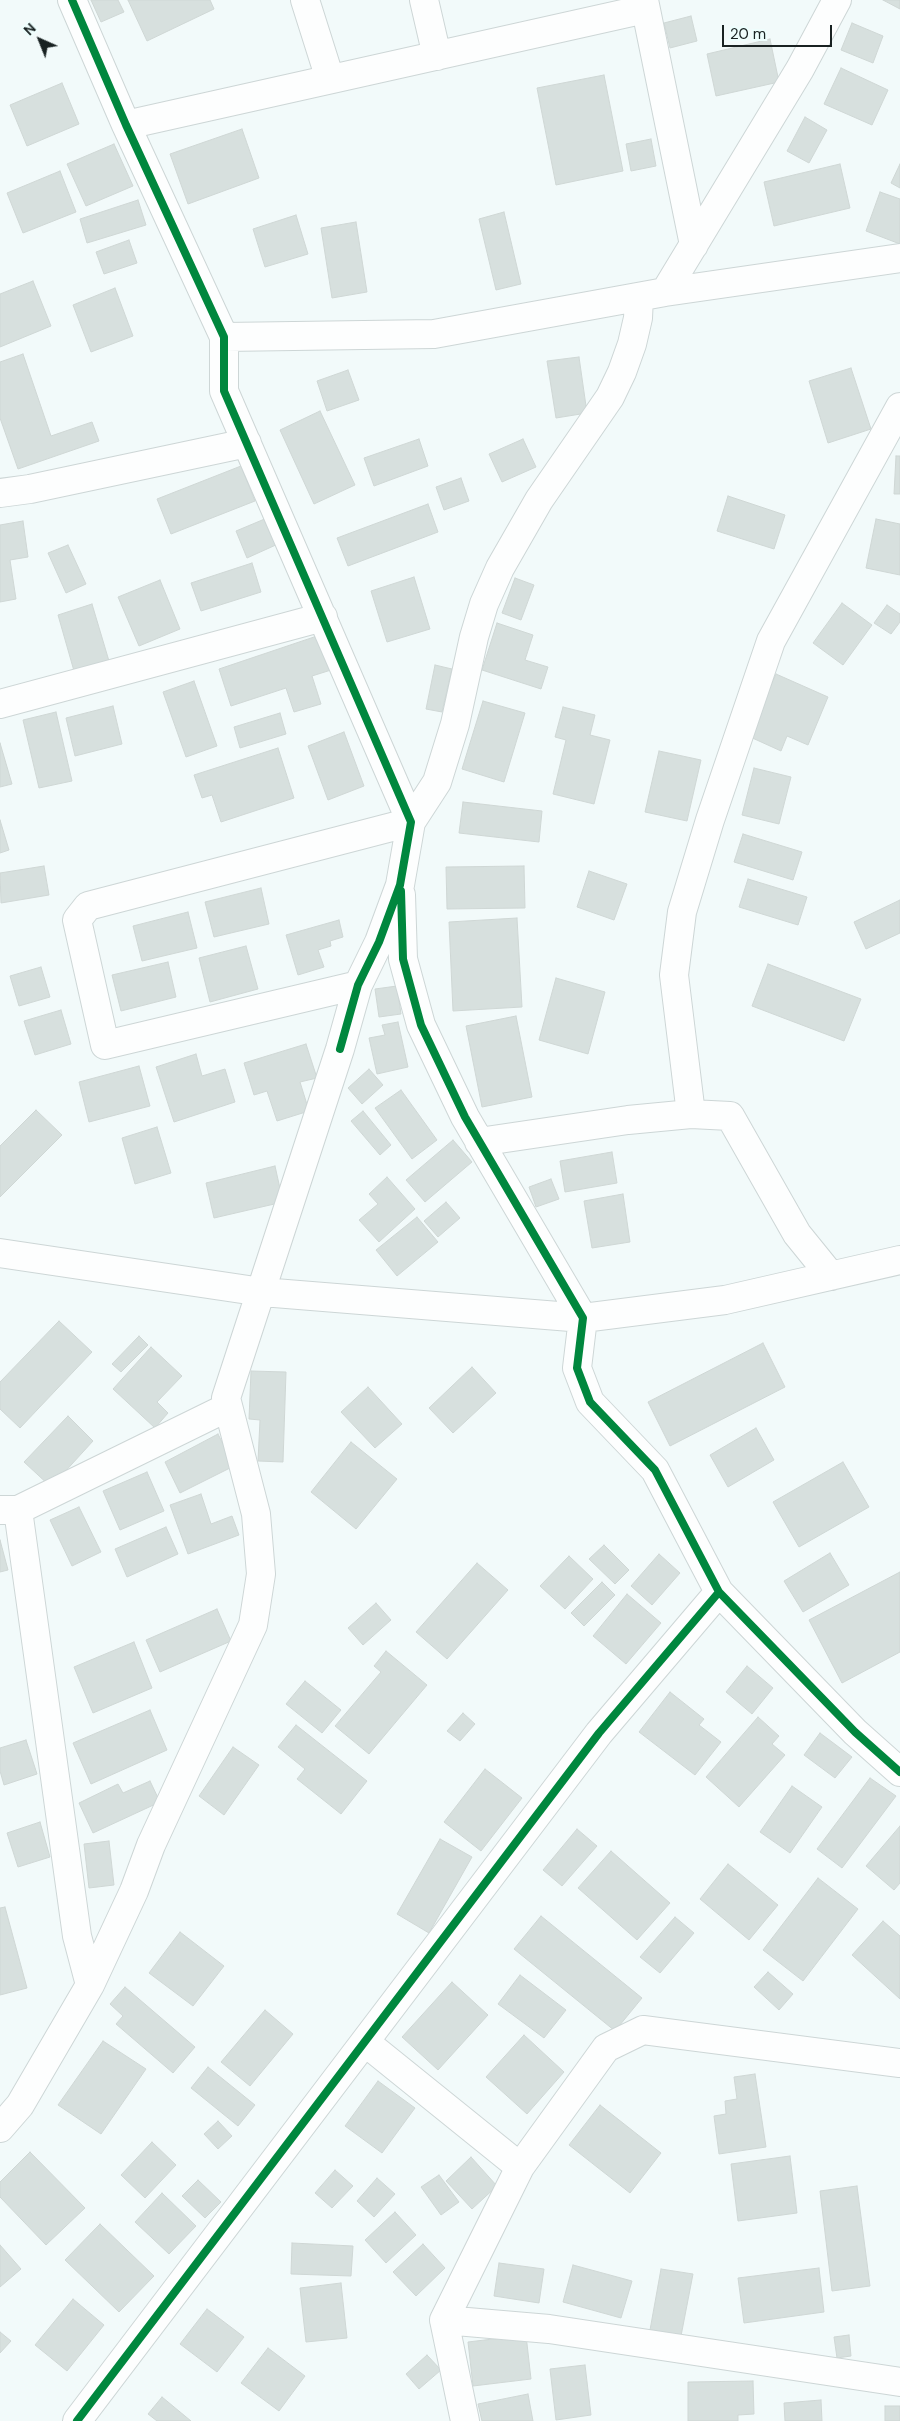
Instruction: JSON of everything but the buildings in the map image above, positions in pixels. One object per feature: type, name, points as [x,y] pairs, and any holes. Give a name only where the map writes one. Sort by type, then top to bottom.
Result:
[{"type":"street","points":[[72,0],[126,125],[224,337],[224,391],[412,822]]},
{"type":"street","points":[[305,0],[330,80]]},
{"type":"street","points":[[424,0],[436,56]]},
{"type":"street","points":[[0,2128],[20,2105],[90,1986],[134,1891],[151,1845],[254,1625],[260,1574],[256,1514],[226,1398],[340,1049],[358,985],[379,942],[400,885],[412,822],[437,782],[455,724],[474,637],[492,586],[539,500],[610,398],[632,344],[638,318],[652,295],[694,245],[800,69],[837,0]]},
{"type":"street","points":[[126,125],[436,56],[645,4],[694,245]]},
{"type":"street","points":[[224,337],[434,334],[652,295],[900,258]]},
{"type":"street","points":[[691,1114],[674,975],[682,912],[710,820],[771,641],[900,407]]},
{"type":"street","points":[[0,493],[30,489],[247,443]]},
{"type":"street","points":[[0,704],[323,617]]},
{"type":"street","points":[[358,985],[105,1045],[77,920],[88,906],[412,822]]},
{"type":"street","points":[[400,885],[403,959],[422,1025],[465,1117],[582,1318],[577,1368],[590,1402],[655,1470],[719,1592],[855,1732],[900,1772]]},
{"type":"street","points":[[480,1142],[628,1120],[691,1114],[730,1116],[797,1234],[831,1276]]},
{"type":"street","points":[[0,1253],[262,1292],[582,1318],[725,1300],[900,1260]]},
{"type":"street","points":[[90,1986],[77,1936],[9,1510],[228,1407]]},
{"type":"street","points":[[77,2421],[599,1733],[719,1592]]},
{"type":"street","points":[[465,2421],[444,2320],[520,2167],[606,2048],[642,2030],[900,2063]]},
{"type":"street","points":[[365,2042],[520,2167]]},
{"type":"street","points":[[444,2320],[549,2329],[900,2382]]},
{"type":"cycle path","points":[[72,0],[126,125],[224,337],[224,391],[411,822],[400,885],[379,942],[358,985],[340,1049]]},
{"type":"cycle path","points":[[401,891],[403,959],[421,1025],[465,1117],[583,1318],[577,1368],[590,1402],[655,1470],[719,1592],[855,1732],[900,1772]]},
{"type":"cycle path","points":[[77,2421],[599,1733],[719,1592]]}]
